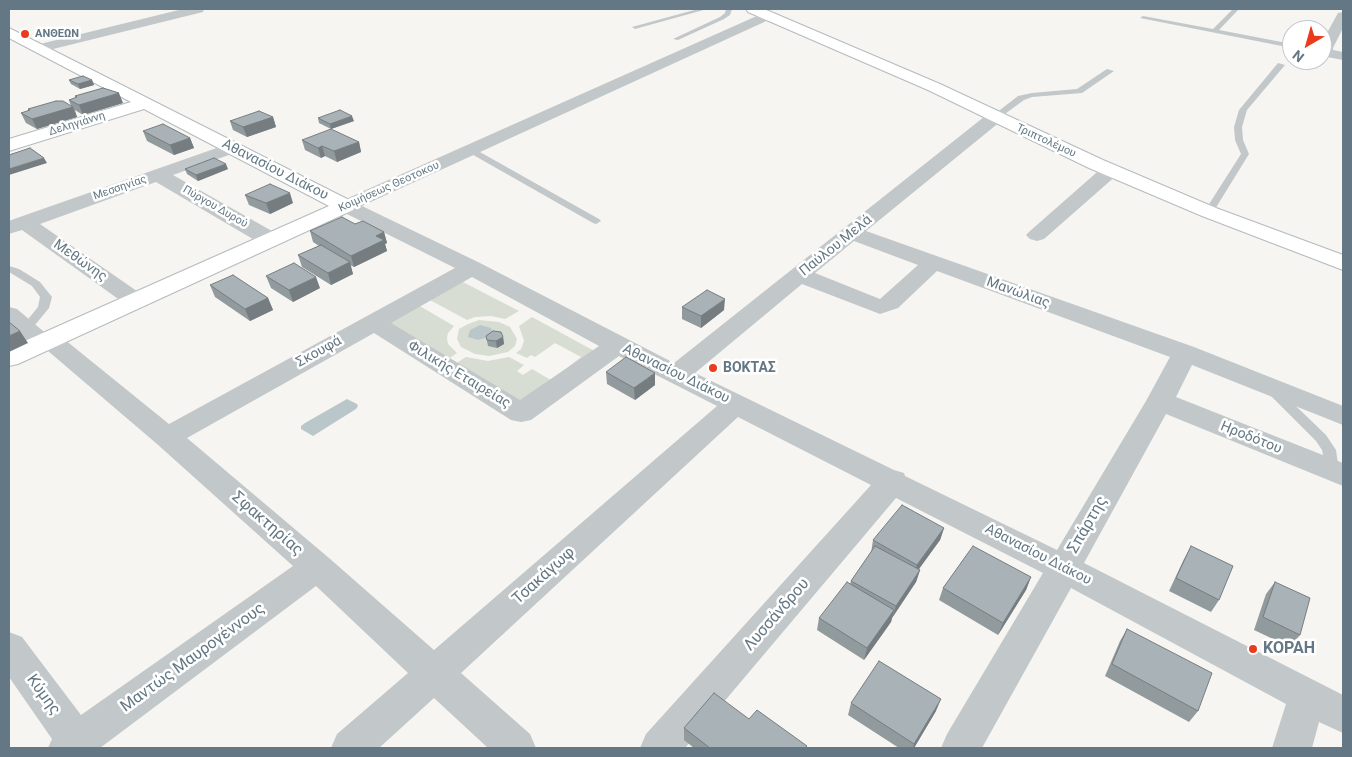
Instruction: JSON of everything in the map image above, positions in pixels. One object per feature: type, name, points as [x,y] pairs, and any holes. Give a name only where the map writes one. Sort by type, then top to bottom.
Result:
[{"type":"street","points":[[41,48],[198,9]]},
{"type":"street","name":"Τριπτολέμου","points":[[761,12],[934,87],[1111,170],[1209,212],[1343,263]]},
{"type":"street","name":"Κοιμήσεως Θεοτοκου","points":[[9,358],[28,327],[136,301],[471,150],[761,12]]},
{"type":"street","points":[[1332,37],[1343,16]]},
{"type":"street","name":"Αθανασίου Διάκου","points":[[12,36],[41,48],[231,148],[472,268],[617,345],[894,481],[1343,715]]},
{"type":"street","name":"Δεληγιάννη","points":[[9,145],[146,102]]},
{"type":"street","name":"Παύλου Μελά","points":[[676,374],[995,117]]},
{"type":"street","name":"Μεσσηνίας","points":[[16,225],[231,148]]},
{"type":"street","points":[[1037,235],[1111,170]]},
{"type":"street","name":"Πύργου Δυρού","points":[[158,175],[271,240]]},
{"type":"street","name":"Μεθώνης","points":[[16,225],[136,301]]},
{"type":"street","name":"Μανώλιας","points":[[851,233],[1185,352]]},
{"type":"street","points":[[799,275],[880,306],[890,303],[933,263]]},
{"type":"street","name":"Σκουφά","points":[[167,437],[472,268]]},
{"type":"street","name":"Φιλικής Εταιρείας","points":[[373,322],[521,413],[617,345]]},
{"type":"street","name":"Σφακτηρίας","points":[[28,327],[167,437],[317,567],[516,748]]},
{"type":"street","points":[[1185,352],[1343,416]]},
{"type":"street","name":"Σπάρτης","points":[[961,748],[1160,401],[1185,352]]},
{"type":"street","name":"Ηροδότου","points":[[1160,401],[1338,473]]},
{"type":"street","name":"Τσακάγωφ","points":[[351,748],[736,404]]},
{"type":"street","name":"Λυσσάνδρου","points":[[660,748],[894,481]]},
{"type":"street","name":"Μαντώς Μαυρογέννους","points":[[72,745],[317,567]]},
{"type":"street","name":"Κύμης","points":[[9,648],[72,745]]},
{"type":"street","points":[[1292,748],[1307,697]]},
{"type":"lane","points":[[635,27],[704,9]]},
{"type":"lane","points":[[676,39],[722,18],[728,14],[729,9]]},
{"type":"lane","points":[[1215,32],[1217,27],[1236,9]]},
{"type":"lane","points":[[1143,18],[1282,44]]},
{"type":"lane","points":[[1209,212],[1245,154],[1239,140],[1238,127],[1243,110],[1281,65]]},
{"type":"lane","points":[[995,117],[1021,98],[1032,94],[1079,91],[1110,71]]},
{"type":"lane","points":[[471,150],[596,221]]},
{"type":"lane","points":[[9,269],[36,284],[46,297],[43,308],[28,327]]},
{"type":"lane","points":[[1268,386],[1281,401],[1321,438],[1329,450],[1338,473]]},
{"type":"shaded area","points":[[461,281],[519,311],[505,319],[491,316],[475,317],[467,320],[428,299]]},
{"type":"shaded area","points":[[418,305],[454,326],[448,333],[447,338],[448,344],[457,353],[444,362],[383,325]]},
{"type":"shaded area","points":[[532,317],[598,353],[562,372],[581,357],[555,343],[535,357],[531,355],[527,358],[516,353],[521,349],[524,341],[519,326]]},
{"type":"shaded area","points":[[479,320],[499,322],[510,327],[517,339],[515,346],[508,352],[489,356],[475,354],[461,347],[457,339],[459,329]]},
{"type":"shaded area","points":[[480,325],[491,328],[492,332],[489,337],[478,340],[468,337],[470,330]]},
{"type":"shaded area","points":[[466,357],[488,361],[509,357],[524,365],[517,371],[523,375],[532,369],[556,383],[522,408],[452,366]]},
{"type":"shaded area","points":[[347,399],[357,404],[356,409],[313,436],[301,429],[301,426],[305,423]]},
{"type":"building","points":[[83,76],[92,80],[78,84],[69,80]]},
{"type":"building","points":[[103,88],[119,93],[79,105],[69,100],[77,97],[75,96]]},
{"type":"building","points":[[56,101],[63,101],[73,107],[32,119],[21,113],[30,110],[28,109]]},
{"type":"building","points":[[340,110],[352,116],[330,124],[318,118]]},
{"type":"building","points":[[259,111],[273,117],[243,127],[230,121]]},
{"type":"building","points":[[163,124],[190,138],[170,145],[143,131]]},
{"type":"building","points":[[331,129],[359,142],[334,151],[322,146],[318,148],[302,140]]},
{"type":"building","points":[[30,148],[44,158],[9,169],[9,155]]},
{"type":"building","points":[[214,158],[226,164],[196,175],[185,169]]},
{"type":"building","points":[[270,184],[290,193],[266,203],[245,195]]},
{"type":"building","points":[[342,217],[355,224],[363,221],[384,232],[376,236],[384,240],[351,256],[310,231]]},
{"type":"building","points":[[321,245],[350,262],[328,273],[298,255]]},
{"type":"building","points":[[294,263],[316,277],[289,290],[266,276]]},
{"type":"building","points":[[233,275],[268,298],[245,309],[210,285]]},
{"type":"building","points":[[707,290],[725,299],[701,316],[682,307]]},
{"type":"building","points":[[9,322],[20,331],[9,336]]},
{"type":"building","points":[[493,331],[501,332],[503,337],[496,341],[487,340],[486,336]]},
{"type":"building","points":[[626,357],[655,373],[634,388],[606,372]]},
{"type":"building","points":[[902,505],[944,528],[917,565],[873,540]]},
{"type":"building","points":[[875,546],[920,570],[896,606],[851,581]]},
{"type":"building","points":[[973,546],[1031,577],[1003,623],[943,588]]},
{"type":"building","points":[[1191,546],[1233,566],[1219,600],[1176,578]]},
{"type":"building","points":[[847,582],[894,610],[867,648],[819,618]]},
{"type":"building","points":[[1275,582],[1310,598],[1300,635],[1263,617]]},
{"type":"building","points":[[1127,629],[1212,673],[1198,711],[1112,664]]},
{"type":"building","points":[[879,661],[941,699],[914,744],[851,703]]},
{"type":"building","points":[[714,693],[749,719],[757,710],[807,746],[805,748],[710,748],[684,728]]},
{"type":"place","name":"ΑΝΘΕΩΝ","points":[[25,34]]},
{"type":"place","name":"ΒΟΚΤΑΣ","points":[[713,368]]},
{"type":"place","name":"ΚΟΡΑΗ","points":[[1253,649]]}]
